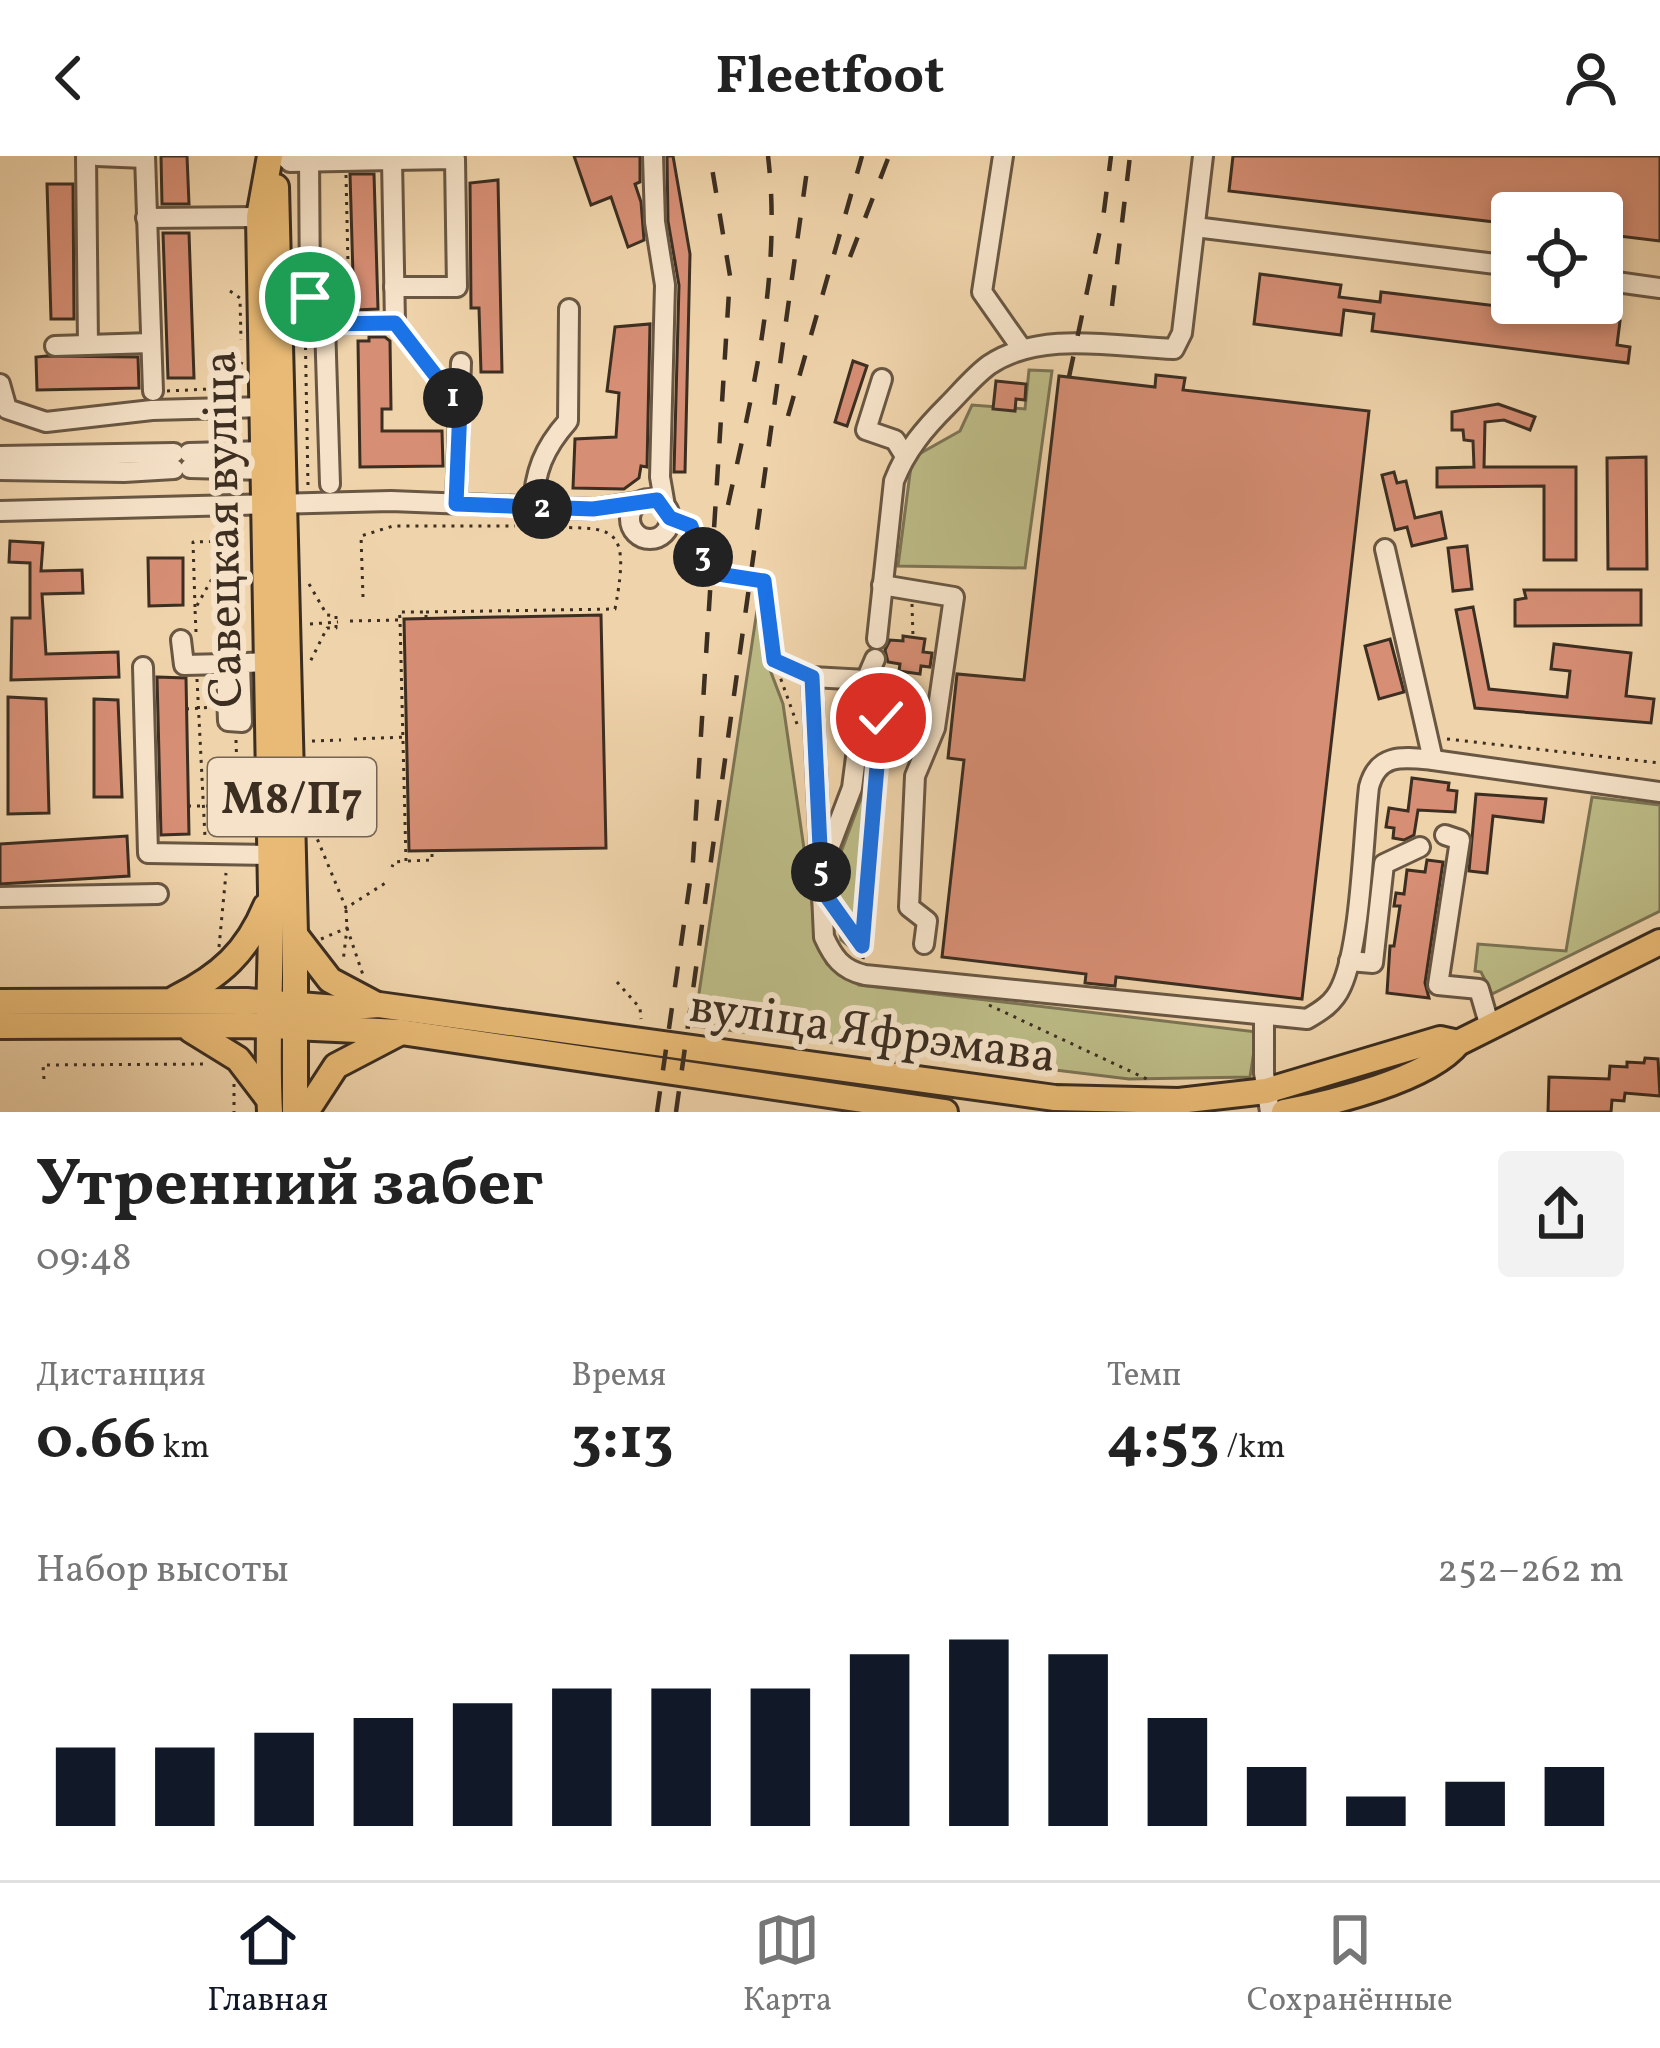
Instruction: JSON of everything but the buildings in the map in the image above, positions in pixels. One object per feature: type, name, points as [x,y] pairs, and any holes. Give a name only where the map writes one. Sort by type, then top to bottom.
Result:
[{"type":"main road","name":"Савецкая вуліца","points":[[287,162],[259,217],[262,460],[274,503],[241,663],[270,854],[295,1112]]},
{"type":"main road","name":"Савецкая вуліца","points":[[269,1107],[283,1016],[306,938],[274,503],[287,162]]},
{"type":"main road","points":[[169,1001],[207,982],[241,952],[271,892]]},
{"type":"main road","points":[[306,938],[330,980],[374,997]]},
{"type":"main road","name":"вуліца Яфрэмава","points":[[1284,1112],[1391,1081],[1445,1059],[1458,1043],[1660,942]]},
{"type":"main road","name":"вуліца Яфрэмава","points":[[283,1016],[374,997],[583,1044],[945,1112]]},
{"type":"main road","points":[[0,1002],[169,1001],[283,1016]]},
{"type":"main road","points":[[0,1026],[184,1027],[283,1016]]},
{"type":"main road","name":"вуліца Яфрэмава","points":[[283,1016],[401,1032],[583,1044],[1054,1098],[1179,1101],[1268,1102],[1440,1039],[1458,1043]]},
{"type":"main road","points":[[184,1027],[213,1040],[238,1059],[269,1107]]},
{"type":"main road","points":[[306,1112],[336,1066],[401,1032]]},
{"type":"street","points":[[86,156],[88,345]]},
{"type":"street","points":[[97,156],[145,157],[153,391]]},
{"type":"street","points":[[593,509],[646,539],[664,533],[655,506],[660,477],[665,285],[655,222],[652,156]]},
{"type":"street","points":[[1003,156],[982,292],[1022,349]]},
{"type":"street","points":[[822,880],[852,788],[866,680],[876,649],[889,503],[905,456],[924,429],[988,366],[1022,349],[1045,344],[1174,349],[1182,333],[1203,156]]},
{"type":"street","points":[[325,324],[395,323],[392,158]]},
{"type":"street","points":[[331,484],[325,324],[310,297],[287,162],[455,159],[457,287],[394,287]]},
{"type":"street","points":[[146,218],[259,217]]},
{"type":"street","points":[[1195,227],[1491,263]]},
{"type":"street","points":[[1623,283],[1660,288]]},
{"type":"street","points":[[532,518],[533,488],[544,448],[568,422],[569,309]]},
{"type":"street","points":[[55,346],[151,343]]},
{"type":"street","points":[[456,504],[461,363]]},
{"type":"street","points":[[882,379],[866,430],[895,440],[905,456]]},
{"type":"street","points":[[0,384],[8,409],[46,422],[231,397],[261,406]]},
{"type":"street","points":[[0,455],[262,460]]},
{"type":"street","points":[[0,470],[124,472],[182,461]]},
{"type":"street","points":[[0,511],[232,508],[274,503],[456,504],[532,518],[655,506]]},
{"type":"street","points":[[631,529],[631,509],[655,506]]},
{"type":"street","points":[[1385,549],[1433,760]]},
{"type":"street","points":[[882,585],[954,597],[935,728],[915,776],[909,907],[927,922],[924,944]]},
{"type":"street","points":[[181,640],[182,663],[241,663],[242,722],[231,714]]},
{"type":"street","points":[[143,667],[148,853],[270,854]]},
{"type":"street","points":[[866,680],[812,677],[824,937],[849,972],[1307,1019],[1340,990],[1349,961],[1372,775],[1384,761],[1399,757],[1433,760],[1660,792]]},
{"type":"street","points":[[1445,835],[1460,840],[1438,985],[1479,988],[1490,1027]]},
{"type":"street","points":[[1349,961],[1373,963],[1384,864],[1420,847]]},
{"type":"street","points":[[0,897],[158,894]]},
{"type":"street","points":[[1264,1017],[1268,1102]]},
{"type":"path","points":[[345,163],[349,323]]},
{"type":"path","points":[[230,291],[240,298],[242,364],[231,397]]},
{"type":"path","points":[[305,304],[308,486]]},
{"type":"path","points":[[395,323],[460,407]]},
{"type":"path","points":[[231,366],[231,397]]},
{"type":"path","points":[[153,391],[231,397]]},
{"type":"path","points":[[655,506],[691,526],[705,572],[764,581],[774,660],[812,677]]},
{"type":"path","points":[[232,508],[241,663]]},
{"type":"path","points":[[406,861],[400,612],[615,609],[620,582],[615,535],[532,518]]},
{"type":"path","points":[[363,597],[361,536],[393,526],[515,526]]},
{"type":"path","points":[[206,856],[193,542],[233,542]]},
{"type":"path","points":[[195,609],[233,542]]},
{"type":"path","points":[[309,584],[327,615],[335,616],[337,622],[336,628],[327,628],[310,662]]},
{"type":"path","points":[[910,590],[913,638]]},
{"type":"path","points":[[363,609],[363,621]]},
{"type":"path","points":[[426,612],[426,619]]},
{"type":"path","points":[[350,622],[400,620]]},
{"type":"path","points":[[310,624],[337,622]]},
{"type":"path","points":[[863,967],[881,718],[910,672]]},
{"type":"path","points":[[187,709],[231,714],[239,855],[226,870],[218,958]]},
{"type":"path","points":[[354,739],[405,736]]},
{"type":"path","points":[[1429,737],[1660,763]]},
{"type":"path","points":[[312,741],[341,740]]},
{"type":"path","points":[[188,806],[237,806]]},
{"type":"path","points":[[314,831],[346,908],[342,970]]},
{"type":"path","points":[[392,867],[394,862],[432,860],[432,851]]},
{"type":"path","points":[[822,880],[862,946]]},
{"type":"path","points":[[346,908],[387,882]]},
{"type":"path","points":[[306,938],[347,928]]},
{"type":"path","points":[[347,928],[374,997]]},
{"type":"path","points":[[617,982],[640,1008],[641,1024]]},
{"type":"path","points":[[980,1000],[1161,1086]]},
{"type":"path","points":[[44,1079],[43,1065],[206,1064]]},
{"type":"path","points":[[147,1065],[147,1073]]},
{"type":"path","points":[[233,1077],[234,1112]]},
{"type":"shaded area","points":[[1029,370],[1052,371],[1025,568],[898,566],[912,458],[960,431],[972,405],[1025,409]]},
{"type":"shaded area","points":[[758,604],[769,667],[783,704],[818,945],[827,964],[859,985],[1257,1032],[1250,1077],[1129,1079],[694,1026]]},
{"type":"shaded area","points":[[870,722],[880,725],[863,957],[841,940],[835,901],[837,863],[862,796]]},
{"type":"shaded area","points":[[1592,797],[1660,805],[1660,911],[1492,994],[1481,972],[1475,971],[1478,944],[1566,951]]},
{"type":"railway","points":[[657,1112],[693,861],[730,276],[710,156]]},
{"type":"railway","points":[[728,505],[763,332],[771,244],[768,156]]},
{"type":"railway","points":[[676,1112],[809,156]]},
{"type":"railway","points":[[788,416],[862,156]]},
{"type":"railway","points":[[850,257],[889,156]]},
{"type":"railway","points":[[1069,377],[1111,156]]},
{"type":"railway","points":[[1112,306],[1130,156]]},
{"type":"route","points":[[310,297],[325,324],[395,323],[460,407],[456,504],[593,509],[657,500],[670,518],[691,526],[705,572],[764,581],[774,660],[812,677],[822,890],[862,946],[881,718]]}]
